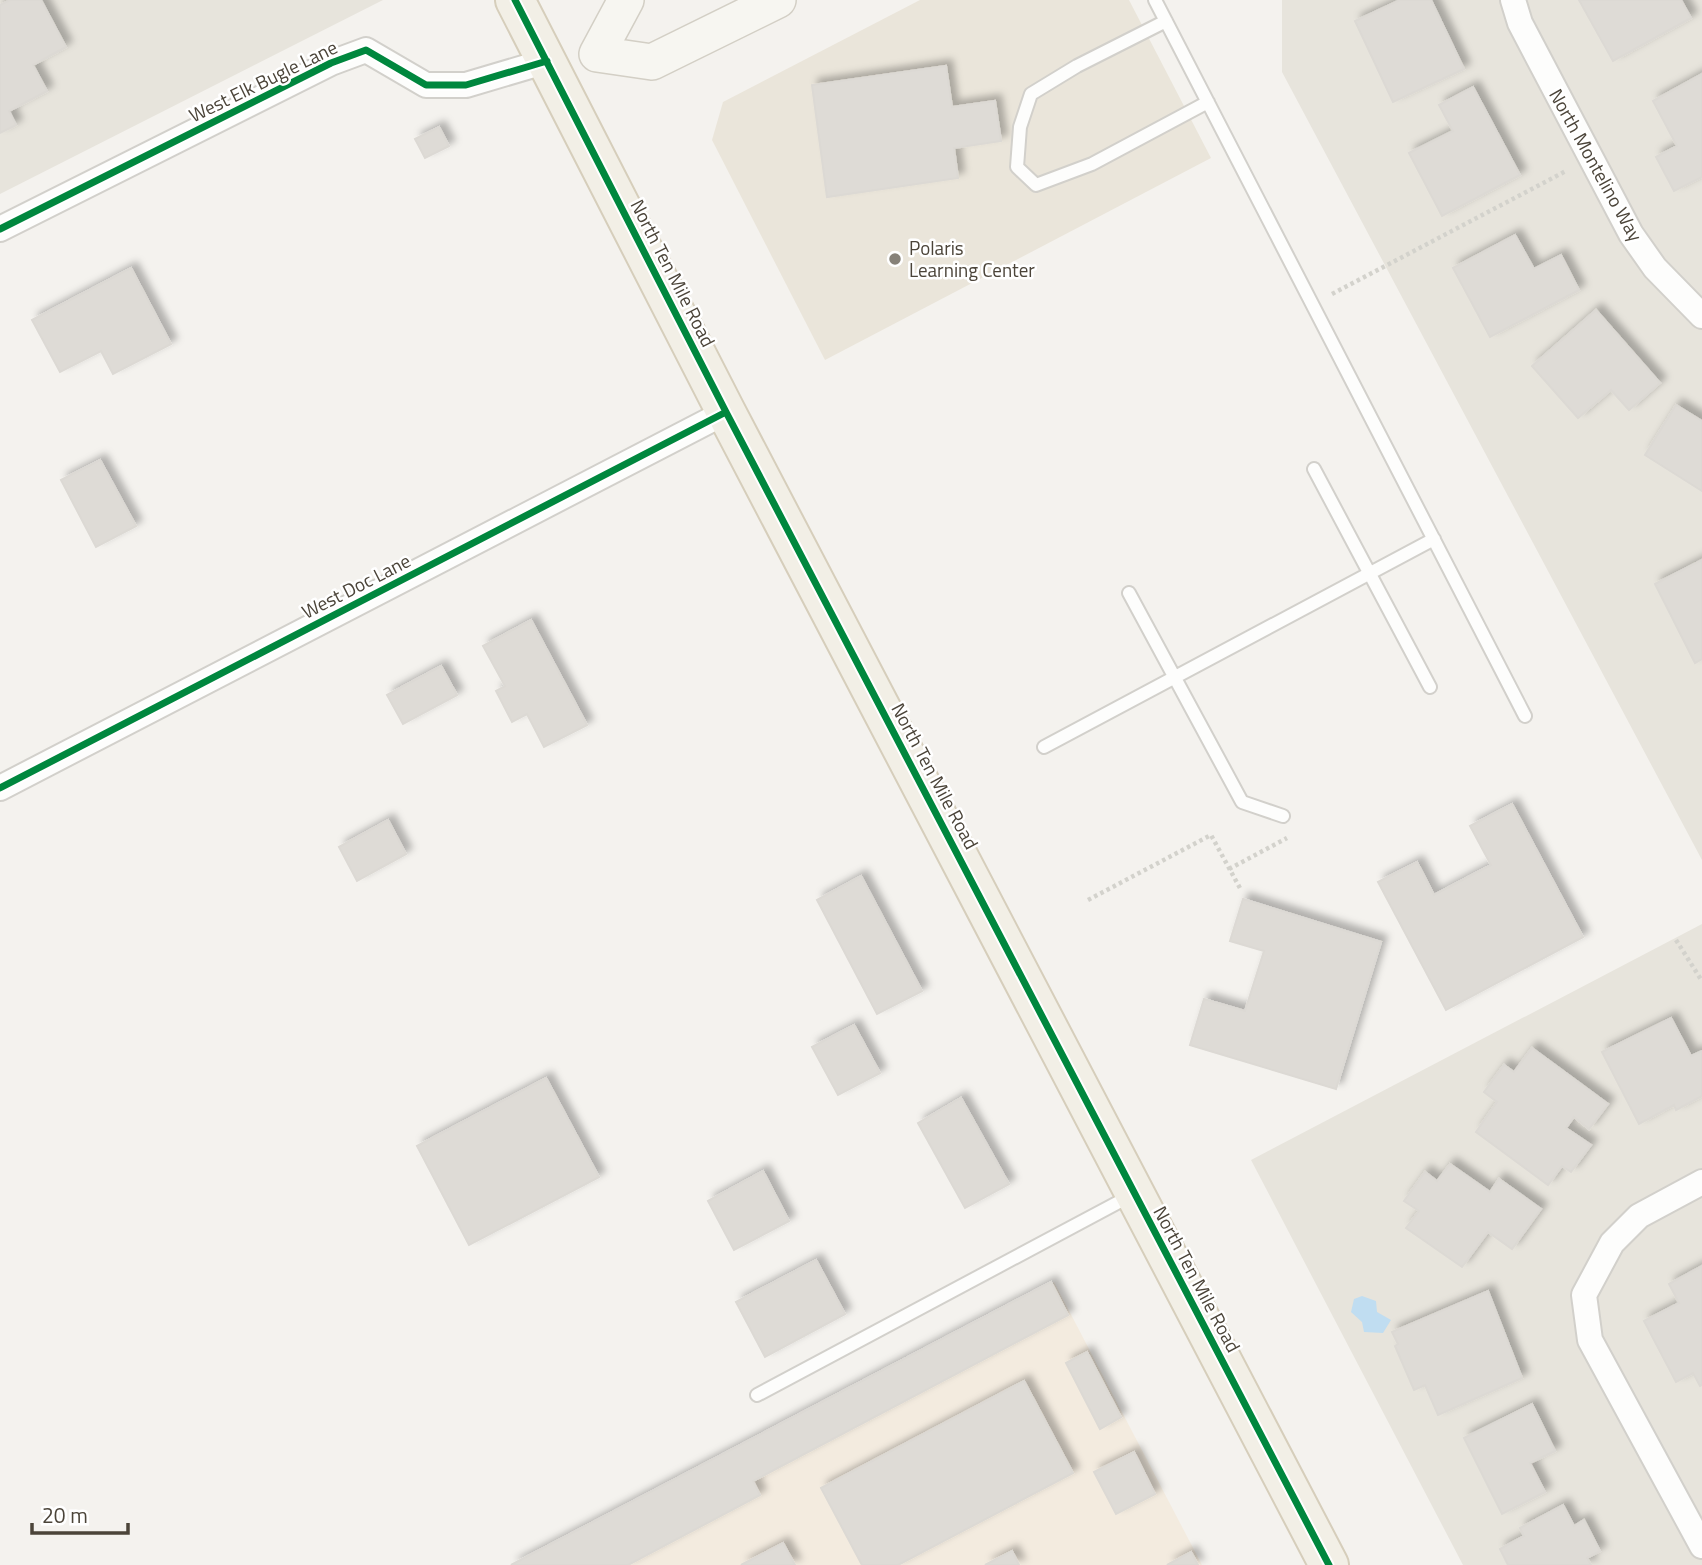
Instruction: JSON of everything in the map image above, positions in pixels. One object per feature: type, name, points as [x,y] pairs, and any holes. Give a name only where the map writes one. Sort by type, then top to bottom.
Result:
[{"type":"main road","name":"North Ten Mile Road","points":[[515,0],[726,412],[1329,1565]]},
{"type":"street","points":[[597,54],[626,0]]},
{"type":"street","points":[[551,69],[597,54],[652,62],[778,0]]},
{"type":"street","name":"North Montelino Way","points":[[1513,0],[1520,23],[1631,234],[1655,268],[1702,316]]},
{"type":"street","name":"West Elk Bugle Lane","points":[[0,229],[331,63],[366,50],[426,85],[466,85],[551,69]]},
{"type":"street","name":"West Doc Lane","points":[[0,789],[726,412]]},
{"type":"street","points":[[1702,1182],[1639,1216],[1612,1243],[1584,1295],[1590,1340],[1702,1546]]},
{"type":"lane","points":[[1155,0],[1525,716]]},
{"type":"lane","points":[[1166,21],[1077,66],[1031,94],[1020,127],[1017,167],[1035,185],[1092,164],[1208,102]]},
{"type":"lane","points":[[1314,469],[1430,687]]},
{"type":"lane","points":[[1044,747],[1434,539]]},
{"type":"lane","points":[[1129,593],[1242,802],[1283,816]]},
{"type":"lane","points":[[757,1395],[1135,1194]]},
{"type":"path","points":[[1313,304],[1591,158]]},
{"type":"path","points":[[1088,900],[1211,835],[1241,890]]},
{"type":"path","points":[[1229,869],[1293,835]]},
{"type":"path","points":[[1676,940],[1702,981]]},
{"type":"shaded area","points":[[0,0],[383,0],[0,194]]},
{"type":"shaded area","name":"Polaris Learning Center","points":[[920,0],[1129,0],[1211,158],[825,360],[712,140],[723,102]]},
{"type":"shaded area","points":[[1282,0],[1702,0],[1702,860],[1282,72]]},
{"type":"shaded area","points":[[1702,924],[1702,1565],[1463,1565],[1251,1160]]},
{"type":"shaded area","points":[[1054,1282],[1202,1565],[513,1565]]},
{"type":"water","points":[[1362,1296],[1376,1301],[1377,1312],[1391,1320],[1383,1333],[1364,1332],[1362,1322],[1351,1312],[1354,1299]]},
{"type":"building","points":[[10,0],[41,0],[66,47],[33,65],[47,91],[9,111],[16,125],[0,133],[0,5]]},
{"type":"building","points":[[1400,0],[1431,0],[1464,69],[1393,102],[1355,21]]},
{"type":"building","points":[[1579,0],[1681,0],[1691,18],[1613,61]]},
{"type":"building","points":[[946,66],[952,107],[995,101],[1001,141],[954,148],[958,178],[827,197],[812,85]]},
{"type":"building","points":[[1702,74],[1702,177],[1674,191],[1656,157],[1677,146],[1653,101]]},
{"type":"building","points":[[1473,87],[1520,175],[1442,216],[1409,153],[1453,131],[1439,105]]},
{"type":"building","points":[[439,127],[449,146],[425,158],[415,139]]},
{"type":"building","points":[[1515,235],[1534,269],[1561,255],[1579,290],[1490,337],[1453,268]]},
{"type":"building","points":[[131,268],[171,344],[113,374],[101,351],[60,372],[32,320]]},
{"type":"building","points":[[1596,310],[1660,383],[1629,410],[1611,390],[1578,418],[1532,366]]},
{"type":"building","points":[[1676,405],[1702,421],[1702,491],[1645,455]]},
{"type":"building","points":[[100,460],[136,526],[96,547],[61,480]]},
{"type":"building","points":[[1702,560],[1702,659],[1695,663],[1655,584]]},
{"type":"building","points":[[531,620],[587,725],[544,747],[527,714],[512,722],[496,691],[505,686],[483,646]]},
{"type":"building","points":[[441,666],[457,695],[403,724],[387,695]]},
{"type":"building","points":[[1512,804],[1583,937],[1446,1010],[1378,882],[1417,862],[1434,895],[1491,865],[1470,826]]},
{"type":"building","points":[[388,820],[406,854],[357,881],[339,847]]},
{"type":"building","points":[[861,876],[922,991],[877,1014],[817,900]]},
{"type":"building","points":[[1243,899],[1381,942],[1336,1089],[1190,1045],[1204,999],[1245,1011],[1264,951],[1230,941]]},
{"type":"building","points":[[1671,1018],[1691,1056],[1702,1051],[1702,1096],[1676,1110],[1674,1105],[1639,1124],[1602,1052]]},
{"type":"building","points":[[854,1025],[880,1073],[838,1095],[812,1047]]},
{"type":"building","points":[[1532,1048],[1608,1104],[1589,1129],[1574,1117],[1566,1128],[1591,1145],[1571,1172],[1562,1166],[1548,1185],[1476,1132],[1497,1102],[1484,1092],[1504,1065],[1514,1072]]},
{"type":"building","points":[[546,1078],[599,1177],[469,1245],[417,1146]]},
{"type":"building","points":[[961,1098],[1009,1184],[965,1208],[918,1123]]},
{"type":"building","points":[[1450,1164],[1490,1192],[1499,1179],[1541,1209],[1512,1249],[1488,1232],[1462,1267],[1406,1228],[1419,1211],[1404,1201],[1425,1172],[1437,1181]]},
{"type":"building","points":[[763,1171],[789,1221],[734,1250],[708,1201]]},
{"type":"building","points":[[816,1260],[845,1314],[765,1357],[736,1302]]},
{"type":"building","points":[[1702,1266],[1700,1386],[1693,1373],[1676,1382],[1644,1321],[1679,1303],[1669,1284]]},
{"type":"building","points":[[1051,1282],[1068,1315],[753,1481],[760,1495],[628,1565],[511,1565]]},
{"type":"building","points":[[1488,1291],[1522,1378],[1438,1415],[1425,1385],[1414,1390],[1395,1346],[1398,1344],[1392,1332]]},
{"type":"building","points":[[1087,1352],[1121,1417],[1100,1429],[1066,1363]]},
{"type":"building","points":[[1024,1381],[1073,1473],[898,1565],[862,1565],[821,1488]]},
{"type":"building","points":[[1532,1404],[1555,1451],[1530,1463],[1545,1492],[1502,1514],[1464,1438]]},
{"type":"building","points":[[1134,1452],[1155,1494],[1116,1514],[1094,1472]]},
{"type":"building","points":[[1563,1505],[1574,1526],[1584,1520],[1600,1551],[1587,1558],[1591,1565],[1508,1565],[1500,1549],[1524,1536],[1520,1528]]},
{"type":"building","points":[[783,1543],[795,1565],[741,1565]]},
{"type":"building","points":[[1012,1551],[1019,1565],[985,1565]]},
{"type":"building","points":[[1191,1552],[1198,1565],[1167,1565]]},
{"type":"cycle path","points":[[515,0],[726,412],[1329,1565]]},
{"type":"cycle path","points":[[0,229],[331,63],[366,50],[426,85],[466,85],[547,61]]},
{"type":"cycle path","points":[[0,788],[726,412]]},
{"type":"place","name":"Polaris Learning Center","points":[[895,259]]}]
